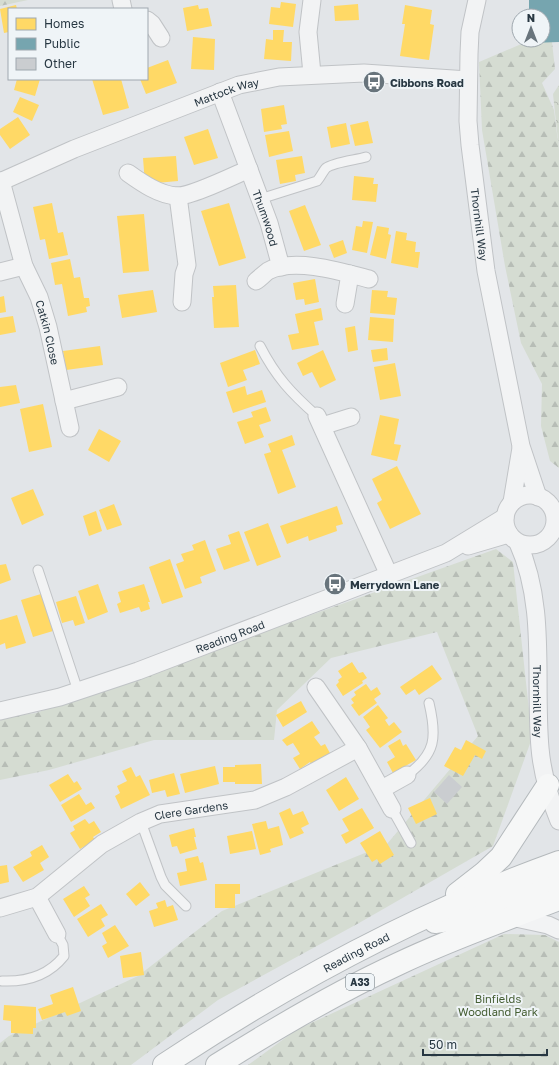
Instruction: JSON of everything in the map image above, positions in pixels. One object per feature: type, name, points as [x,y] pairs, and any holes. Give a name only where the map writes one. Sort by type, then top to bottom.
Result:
[{"type":"highway","points":[[412,925],[465,889],[501,857],[548,785]]},
{"type":"highway","name":"Reading Road","points":[[164,1065],[271,998],[362,948],[516,877],[559,862]]},
{"type":"highway","points":[[412,925],[462,918],[559,882]]},
{"type":"highway","name":"A33","points":[[217,1065],[349,988],[452,939],[559,899]]},
{"type":"street","points":[[312,0],[308,32],[312,74]]},
{"type":"street","name":"Thornhill Way","points":[[477,0],[470,32],[468,121],[486,271],[521,446],[549,501]]},
{"type":"street","points":[[148,21],[152,24],[161,38]]},
{"type":"street","name":"Mattock Way","points":[[0,181],[74,149],[239,85],[279,77],[312,74],[385,74],[468,80]]},
{"type":"street","name":"Thumwood","points":[[220,92],[269,223],[281,267]]},
{"type":"street","points":[[128,173],[144,184],[158,191],[178,196],[206,188],[249,169]]},
{"type":"street","name":"Catkin Close","points":[[0,181],[24,266],[39,297],[48,326],[70,428]]},
{"type":"street","points":[[178,196],[187,265],[184,274],[182,302]]},
{"type":"street","points":[[0,272],[24,266]]},
{"type":"street","points":[[256,280],[269,271],[281,267],[315,266],[369,279]]},
{"type":"street","points":[[345,304],[350,274]]},
{"type":"street","points":[[64,401],[118,387]]},
{"type":"street","points":[[351,417],[320,421],[390,575]]},
{"type":"street","name":"Thornhill Way","points":[[509,510],[521,446]]},
{"type":"street","points":[[530,495],[549,501],[553,511],[554,527],[544,541],[534,545],[514,539],[505,523],[509,510],[520,497],[530,495]]},
{"type":"street","name":"Reading Road","points":[[454,549],[509,510]]},
{"type":"street","name":"Thornhill Way","points":[[531,579],[537,557],[554,527]]},
{"type":"street","name":"Thornhill Way","points":[[514,539],[526,560],[531,579],[538,639],[540,748],[548,785],[559,821]]},
{"type":"street","name":"Reading Road","points":[[0,711],[78,691],[138,671],[390,575],[454,549],[514,539]]},
{"type":"street","points":[[316,687],[358,748],[392,809]]},
{"type":"street","name":"Clere Gardens","points":[[0,908],[37,896],[102,844],[141,822],[160,814],[255,800],[286,787],[358,748]]},
{"type":"street","points":[[382,789],[407,775]]},
{"type":"street","points":[[37,896],[58,934]]},
{"type":"street","points":[[511,917],[548,925],[559,930]]},
{"type":"lane","points":[[260,199],[317,181],[325,169],[331,165],[366,158]]},
{"type":"lane","points":[[260,346],[270,366],[290,392],[320,421]]},
{"type":"lane","points":[[38,570],[78,691]]},
{"type":"lane","points":[[407,775],[427,756],[432,745],[433,723],[429,704]]},
{"type":"lane","points":[[392,809],[411,843]]},
{"type":"lane","points":[[141,822],[165,885],[186,906]]},
{"type":"lane","points":[[2,981],[14,982],[28,979],[43,974],[56,966],[64,956],[63,945],[58,934]]},
{"type":"green space","points":[[0,0],[28,0],[0,6]]},
{"type":"green space","points":[[552,42],[555,69],[542,83],[554,110],[559,150],[559,468],[550,461],[541,426],[542,384],[521,343],[505,266],[482,130],[479,62],[512,48],[551,48]]},
{"type":"green space","points":[[559,85],[559,150],[553,94]]},
{"type":"green space","points":[[496,549],[513,562],[532,738],[493,846],[359,923],[218,1000],[131,1065],[0,1065],[0,1043],[9,1036],[138,976],[222,911],[387,844],[478,736],[437,632],[331,658],[277,710],[274,740],[154,740],[49,770],[0,780],[0,718],[36,713]]},
{"type":"green space","name":"Binfields Woodland Park","points":[[504,934],[545,935],[559,942],[559,1065],[248,1065],[296,1030]]},
{"type":"building: Homes","points":[[281,2],[296,4],[293,27],[269,24],[271,7],[280,8]]},
{"type":"building: Homes","points":[[358,4],[359,20],[335,21],[334,6]]},
{"type":"building: Homes","points":[[16,5],[17,8],[8,8],[8,32],[4,33],[0,9]]},
{"type":"building: Homes","points":[[198,5],[199,9],[208,8],[212,26],[187,31],[183,8]]},
{"type":"building: Homes","points":[[405,5],[432,10],[430,24],[434,25],[429,60],[400,56],[405,24],[402,24]]},
{"type":"building: Homes","points":[[273,30],[284,30],[283,42],[292,42],[291,61],[264,59],[266,39],[273,40]]},
{"type":"building: Homes","points":[[193,37],[215,39],[214,70],[191,69]]},
{"type":"building: Homes","points":[[168,60],[177,83],[146,94],[140,80],[148,80],[148,68]]},
{"type":"building: Homes","points":[[17,80],[40,80],[35,96],[14,90]]},
{"type":"building: Homes","points":[[92,80],[121,80],[129,108],[103,115]]},
{"type":"building: Homes","points":[[20,97],[39,105],[32,121],[13,112]]},
{"type":"building: Homes","points":[[284,105],[287,124],[281,125],[282,129],[264,132],[261,109]]},
{"type":"building: Homes","points":[[18,117],[30,135],[10,149],[0,135],[0,129]]},
{"type":"building: Homes","points":[[368,121],[373,143],[355,146],[350,125]]},
{"type":"building: Homes","points":[[346,123],[350,144],[331,148],[327,127]]},
{"type":"building: Homes","points":[[208,129],[218,158],[194,165],[184,137]]},
{"type":"building: Homes","points":[[289,131],[293,151],[269,157],[265,135]]},
{"type":"building: Homes","points":[[176,156],[178,181],[145,184],[143,158]]},
{"type":"building: Homes","points":[[302,156],[305,173],[295,175],[296,181],[280,184],[276,160]]},
{"type":"building: Homes","points":[[354,176],[374,178],[373,184],[378,184],[376,202],[352,200]]},
{"type":"building: Homes","points":[[52,203],[58,233],[63,232],[68,255],[49,259],[45,239],[40,240],[33,207]]},
{"type":"building: Homes","points":[[229,203],[246,258],[219,266],[201,211]]},
{"type":"building: Homes","points":[[305,205],[321,245],[304,251],[289,211]]},
{"type":"building: Homes","points":[[144,214],[149,271],[123,273],[117,216]]},
{"type":"building: Homes","points":[[363,221],[373,222],[367,253],[352,250],[356,226],[362,227]]},
{"type":"building: Homes","points":[[377,226],[389,228],[388,234],[391,235],[386,259],[370,255]]},
{"type":"building: Homes","points":[[396,231],[407,233],[406,240],[416,242],[415,252],[420,252],[418,268],[391,263]]},
{"type":"building: Homes","points":[[343,240],[347,253],[334,258],[329,245]]},
{"type":"building: Homes","points":[[70,259],[74,278],[80,277],[84,298],[89,298],[90,306],[86,307],[87,312],[68,316],[62,284],[55,285],[51,263]]},
{"type":"building: Homes","points":[[315,279],[319,302],[305,305],[304,299],[296,300],[293,283]]},
{"type":"building: Homes","points":[[236,285],[239,327],[214,328],[212,297],[214,297],[213,286]]},
{"type":"building: Homes","points":[[153,290],[157,312],[122,318],[118,295]]},
{"type":"building: Homes","points":[[372,290],[388,291],[387,297],[397,298],[395,315],[370,313]]},
{"type":"building: Homes","points":[[4,296],[6,312],[0,313],[0,297]]},
{"type":"building: Homes","points":[[321,308],[323,320],[314,322],[319,345],[292,350],[288,335],[299,333],[295,314]]},
{"type":"building: Homes","points":[[13,316],[16,332],[0,335],[0,318]]},
{"type":"building: Homes","points":[[370,317],[394,319],[393,342],[368,340]]},
{"type":"building: Homes","points":[[355,326],[358,350],[348,352],[345,328]]},
{"type":"building: Homes","points":[[100,346],[103,365],[66,370],[63,351]]},
{"type":"building: Homes","points":[[387,348],[388,360],[373,362],[371,350]]},
{"type":"building: Homes","points":[[255,350],[260,364],[243,370],[247,380],[228,387],[220,363]]},
{"type":"building: Homes","points":[[323,350],[336,380],[320,388],[312,372],[303,376],[297,363]]},
{"type":"building: Homes","points":[[395,363],[401,396],[380,400],[374,367]]},
{"type":"building: Homes","points":[[16,385],[20,403],[0,407],[0,387]]},
{"type":"building: Homes","points":[[245,386],[247,395],[262,390],[266,402],[233,413],[226,392]]},
{"type":"building: Homes","points":[[43,404],[52,447],[29,452],[20,409]]},
{"type":"building: Homes","points":[[266,407],[271,421],[259,425],[264,437],[245,444],[237,422],[253,417],[251,412]]},
{"type":"building: Homes","points":[[380,415],[399,419],[394,444],[401,445],[397,461],[371,455]]},
{"type":"building: Homes","points":[[99,429],[121,441],[109,462],[88,450]]},
{"type":"building: Homes","points":[[292,435],[295,445],[282,450],[296,487],[278,494],[264,454],[271,452],[268,444]]},
{"type":"building: Homes","points":[[397,466],[421,514],[390,529],[377,503],[382,500],[372,479]]},
{"type":"building: Homes","points":[[33,489],[44,515],[22,525],[11,498]]},
{"type":"building: Homes","points":[[114,504],[122,525],[107,530],[99,510]]},
{"type":"building: Homes","points":[[337,506],[343,524],[336,526],[337,531],[309,541],[308,536],[287,544],[280,526]]},
{"type":"building: Homes","points":[[96,511],[102,531],[89,536],[83,516]]},
{"type":"building: Homes","points":[[268,523],[281,557],[257,566],[244,532]]},
{"type":"building: Homes","points":[[239,531],[250,561],[224,570],[216,549],[231,544],[228,535]]},
{"type":"building: Homes","points":[[205,540],[216,571],[200,577],[202,583],[185,589],[176,564],[184,561],[181,554],[194,550],[192,545]]},
{"type":"building: Homes","points":[[170,559],[183,597],[162,604],[149,567]]},
{"type":"building: Homes","points":[[6,564],[11,580],[0,584],[0,565]]},
{"type":"building: Homes","points":[[98,584],[108,612],[88,620],[78,591]]},
{"type":"building: Homes","points":[[144,584],[150,602],[148,602],[150,609],[141,612],[139,607],[120,613],[117,604],[121,602],[118,592]]},
{"type":"building: Homes","points":[[41,594],[53,631],[33,637],[21,600]]},
{"type":"building: Homes","points":[[76,596],[85,623],[75,626],[73,620],[62,623],[56,602]]},
{"type":"building: Homes","points":[[17,615],[26,643],[6,649],[5,643],[0,645],[0,620]]},
{"type":"building: Homes","points":[[352,662],[359,673],[363,672],[367,678],[362,681],[363,683],[343,696],[336,685],[339,682],[338,680],[342,677],[338,671]]},
{"type":"building: Homes","points":[[432,665],[442,679],[419,695],[415,689],[406,695],[400,687]]},
{"type":"building: Homes","points":[[366,684],[371,691],[377,687],[381,694],[374,699],[377,703],[359,716],[351,705],[354,703],[351,699],[356,695],[354,692]]},
{"type":"building: Homes","points":[[301,701],[307,712],[283,727],[276,715]]},
{"type":"building: Homes","points":[[378,705],[388,718],[385,720],[389,726],[394,722],[402,732],[380,748],[366,730],[370,727],[363,717]]},
{"type":"building: Homes","points":[[312,721],[320,733],[314,737],[321,746],[325,744],[331,755],[312,767],[310,762],[300,769],[293,758],[300,754],[293,743],[287,746],[282,740]]},
{"type":"building: Homes","points":[[400,739],[403,746],[406,744],[416,760],[393,773],[387,762],[395,757],[388,746]]},
{"type":"building: Homes","points":[[466,740],[486,751],[482,759],[475,755],[463,776],[444,766],[455,747],[461,750]]},
{"type":"building: Homes","points":[[261,764],[262,784],[235,784],[235,782],[223,782],[223,767]]},
{"type":"building: Homes","points":[[215,766],[219,784],[185,793],[180,774]]},
{"type":"building: Homes","points":[[131,767],[136,777],[140,775],[150,795],[121,809],[115,796],[120,793],[117,786],[127,781],[122,771]]},
{"type":"building: Homes","points":[[174,773],[180,794],[167,797],[165,790],[152,793],[149,780]]},
{"type":"building: Homes","points":[[68,774],[74,783],[77,781],[82,789],[60,802],[49,785]]},
{"type":"building: Homes","points":[[346,777],[359,799],[339,811],[326,790]]},
{"type":"building: Homes","points":[[79,794],[86,805],[91,802],[95,808],[71,822],[61,805]]},
{"type":"building: Homes","points":[[430,798],[437,814],[416,824],[408,808]]},
{"type":"building: Homes","points":[[290,808],[293,815],[303,811],[309,824],[301,828],[304,833],[290,839],[279,813]]},
{"type":"building: Homes","points":[[362,808],[374,828],[346,844],[341,835],[349,831],[342,819]]},
{"type":"building: Homes","points":[[85,819],[89,824],[94,821],[101,832],[93,837],[95,840],[80,849],[70,833],[75,830],[73,826]]},
{"type":"building: Homes","points":[[266,821],[268,829],[279,826],[283,845],[270,849],[271,852],[260,855],[252,824]]},
{"type":"building: Homes","points":[[194,828],[196,837],[194,837],[197,849],[180,854],[177,846],[172,847],[169,835]]},
{"type":"building: Homes","points":[[252,831],[256,849],[230,854],[227,836]]},
{"type":"building: Homes","points":[[380,831],[394,855],[380,864],[377,859],[372,862],[360,843]]},
{"type":"building: Homes","points":[[42,845],[49,857],[40,863],[44,870],[23,882],[13,867],[32,856],[30,852]]},
{"type":"building: Homes","points":[[198,856],[200,863],[203,862],[207,880],[180,886],[177,873],[187,871],[185,859]]},
{"type":"building: Homes","points":[[7,865],[9,882],[0,884],[0,866]]},
{"type":"building: Homes","points":[[140,882],[150,895],[136,906],[126,894]]},
{"type":"building: Homes","points":[[215,884],[240,884],[240,894],[235,894],[235,908],[215,908]]},
{"type":"building: Homes","points":[[84,886],[90,895],[85,898],[90,906],[74,917],[63,899]]},
{"type":"building: Homes","points":[[165,900],[167,907],[173,905],[178,920],[154,927],[149,911],[158,908],[156,903]]},
{"type":"building: Homes","points":[[101,904],[108,915],[101,919],[105,926],[88,937],[77,919]]},
{"type":"building: Homes","points":[[115,925],[129,946],[108,958],[102,946],[107,943],[102,933]]},
{"type":"building: Homes","points":[[141,952],[144,975],[123,978],[120,956]]},
{"type":"building: Homes","points":[[73,987],[81,1011],[67,1016],[65,1012],[42,1020],[38,1009],[53,1004],[50,995]]},
{"type":"building: Homes","points":[[4,1005],[36,1007],[36,1028],[33,1028],[33,1034],[11,1033],[11,1021],[3,1020]]},
{"type":"building: Public","points":[[529,0],[559,0],[559,42],[551,42],[551,8],[529,8]]},
{"type":"building: Other","points":[[449,775],[462,787],[447,804],[434,792]]},
{"type":"place","name":"Cibbons Road","points":[[374,82]]},
{"type":"place","name":"Merrydown Lane","points":[[335,584]]}]
